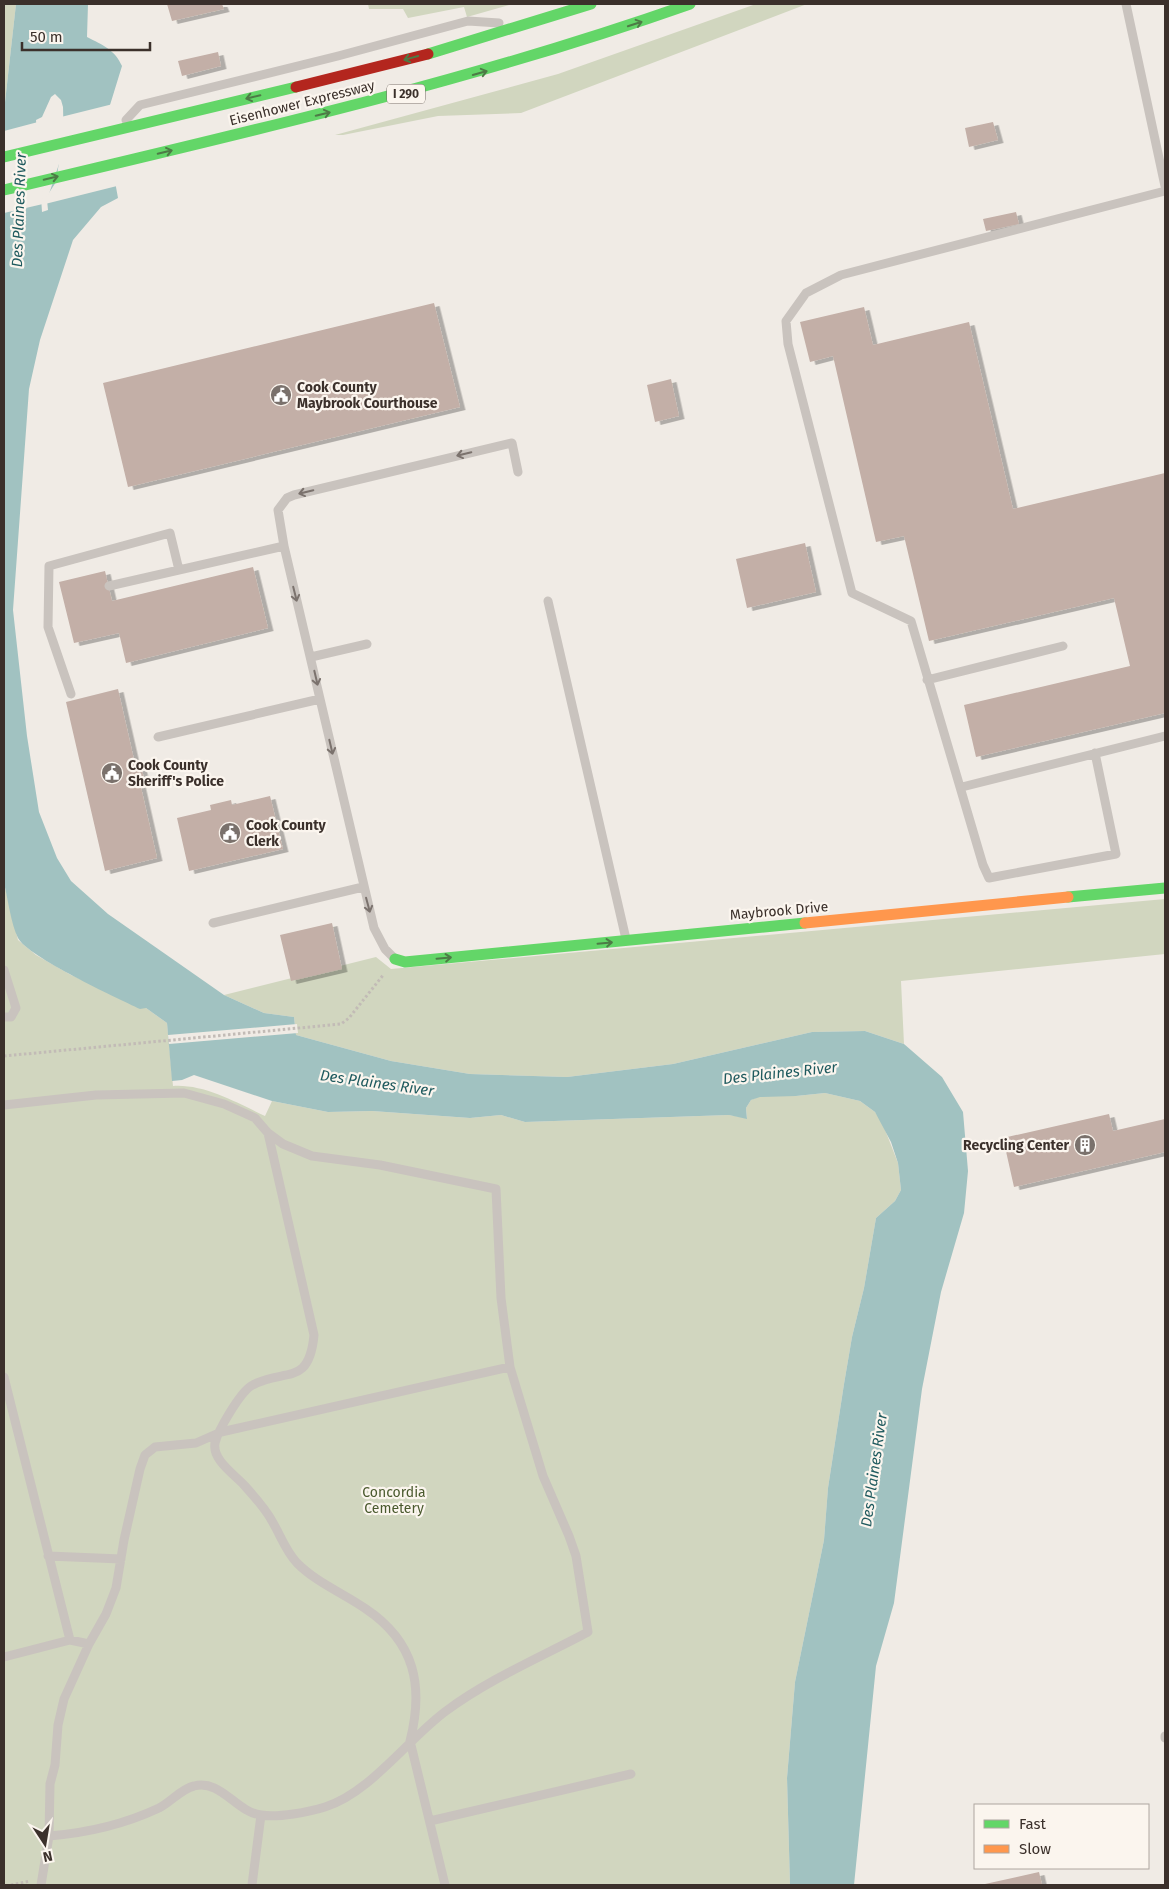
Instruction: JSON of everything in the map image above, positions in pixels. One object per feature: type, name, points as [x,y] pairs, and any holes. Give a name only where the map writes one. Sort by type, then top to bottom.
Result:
[{"type":"main road","name":"Eisenhower Expressway","points":[[4,157],[340,77],[464,44],[592,4]]},
{"type":"main road","name":"Eisenhower Expressway","points":[[4,190],[410,93],[560,48],[690,4]]},
{"type":"main road","name":"Maybrook Drive","points":[[395,959],[406,962],[1165,888]]},
{"type":"lane","points":[[1126,4],[1165,186]]},
{"type":"lane","points":[[116,130],[140,105],[338,56],[468,21],[529,24]]},
{"type":"lane","points":[[1095,752],[1116,854],[989,878],[983,865],[962,787],[928,680],[912,621],[852,593],[788,344],[786,320],[806,293],[841,275],[1165,192]]},
{"type":"lane","points":[[395,959],[379,940],[364,887],[284,546],[278,510],[287,498],[512,443],[518,472]]},
{"type":"lane","points":[[71,694],[48,627],[49,566],[170,533],[179,570]]},
{"type":"lane","points":[[108,586],[284,546]]},
{"type":"lane","points":[[548,601],[627,941]]},
{"type":"lane","points":[[311,657],[367,644]]},
{"type":"lane","points":[[928,680],[1063,646]]},
{"type":"lane","points":[[158,737],[320,699]]},
{"type":"lane","points":[[962,787],[1095,752],[1165,736]]},
{"type":"lane","points":[[213,923],[364,887]]},
{"type":"lane","points":[[4,970],[16,1008],[11,1017],[4,1018]]},
{"type":"lane","points":[[4,1105],[96,1095],[184,1093],[243,1112],[255,1118],[268,1133],[283,1144],[312,1156],[380,1165],[496,1188],[501,1298],[510,1367],[543,1476],[576,1556],[588,1632],[474,1693],[446,1711],[410,1741],[388,1765],[342,1800],[306,1812],[260,1815],[206,1784],[193,1786],[160,1807],[106,1827],[49,1836]]},
{"type":"lane","points":[[268,1133],[314,1335],[313,1348],[308,1362],[300,1371],[252,1386],[241,1395],[215,1443],[217,1454],[260,1504],[272,1521],[282,1544],[298,1563],[317,1580],[366,1608],[398,1636],[415,1676],[416,1718],[410,1741],[445,1885]]},
{"type":"lane","points":[[42,1881],[49,1836],[50,1784],[57,1752],[58,1725],[64,1699],[89,1644],[106,1614],[116,1588],[140,1469],[145,1455],[155,1446],[196,1443],[221,1432],[510,1367]]},
{"type":"lane","points":[[4,1377],[70,1640]]},
{"type":"lane","points":[[48,1556],[122,1559]]},
{"type":"lane","points":[[4,1657],[70,1640],[89,1644]]},
{"type":"lane","points":[[430,1821],[631,1774]]},
{"type":"lane","points":[[252,1885],[260,1815]]},
{"type":"path","points":[[4,1056],[338,1025],[346,1022],[395,959]]},
{"type":"path","points":[[11,1885],[42,1881]]},
{"type":"green space","points":[[4,4],[16,4],[4,111]]},
{"type":"green space","points":[[368,4],[513,4],[467,17],[464,7],[408,18],[403,9],[369,9]]},
{"type":"green space","points":[[756,4],[807,4],[521,113],[438,116],[335,135],[558,74]]},
{"type":"green space","name":"Concordia Cemetery","points":[[4,883],[18,940],[36,955],[71,975],[146,1008],[167,1023],[173,1086],[185,1086],[209,1091],[265,1116],[272,1101],[328,1112],[372,1111],[470,1118],[501,1115],[525,1122],[729,1115],[747,1118],[746,1108],[751,1100],[760,1096],[796,1096],[825,1093],[860,1101],[875,1112],[882,1122],[898,1163],[901,1190],[895,1201],[876,1218],[844,1384],[828,1488],[824,1540],[795,1682],[787,1778],[790,1885],[4,1885]]},
{"type":"green space","points":[[1165,899],[1165,954],[901,981],[904,1044],[865,1031],[812,1032],[673,1064],[567,1077],[470,1074],[391,1061],[296,1035],[294,1017],[264,1013],[224,995],[376,957],[391,969]]},
{"type":"water","name":"Des Plaines River","points":[[16,4],[88,4],[87,37],[112,52],[122,66],[110,105],[118,198],[101,207],[73,240],[40,340],[29,389],[13,610],[27,736],[39,812],[57,858],[71,881],[108,914],[224,995],[264,1013],[294,1017],[296,1035],[391,1061],[470,1074],[567,1077],[673,1064],[812,1032],[865,1031],[904,1044],[942,1077],[963,1112],[968,1171],[964,1213],[941,1292],[922,1389],[894,1603],[876,1666],[854,1885],[790,1885],[787,1778],[795,1682],[824,1540],[828,1488],[852,1337],[864,1288],[876,1218],[895,1201],[901,1190],[898,1163],[891,1142],[875,1112],[860,1101],[825,1093],[760,1097],[751,1100],[746,1108],[747,1119],[729,1115],[525,1122],[501,1115],[470,1118],[372,1111],[328,1112],[272,1101],[194,1075],[182,1080],[172,1081],[167,1023],[146,1008],[140,1009],[55,966],[38,956],[18,938],[4,883],[4,111]],"holes":[[[55,94],[61,100],[63,107],[64,149],[47,200],[48,210],[42,212],[36,120],[42,117],[51,97]]]},
{"type":"pier","points":[[113,104],[117,186],[45,204],[45,199],[56,182],[61,149],[61,117]]},
{"type":"pier","points":[[38,122],[43,204],[4,213],[4,131]]},
{"type":"pier","points":[[297,1024],[298,1033],[169,1044],[168,1035]]},
{"type":"building","points":[[167,4],[222,4],[224,9],[172,21]]},
{"type":"building","points":[[218,52],[221,66],[182,76],[178,61]]},
{"type":"building","points":[[993,122],[998,140],[969,147],[965,128]]},
{"type":"building","points":[[1016,212],[1019,224],[986,231],[983,219]]},
{"type":"building","name":"Cook County Maybrook Courthouse","points":[[434,303],[460,407],[128,487],[103,383]]},
{"type":"building","points":[[864,307],[873,345],[969,322],[1013,509],[1165,473],[1165,713],[976,757],[964,705],[1130,666],[1114,598],[929,641],[904,536],[876,542],[833,356],[810,362],[800,322]]},
{"type":"building","points":[[671,379],[679,416],[655,422],[647,385]]},
{"type":"building","points":[[805,543],[816,592],[747,608],[736,559]]},
{"type":"building","points":[[253,567],[268,628],[126,663],[119,633],[74,643],[59,582],[105,571],[112,601]]},
{"type":"building","name":"Cook County Sheriff's Police","points":[[118,689],[135,764],[140,763],[145,782],[140,783],[157,858],[105,871],[66,702]]},
{"type":"building","name":"Cook County Clerk","points":[[270,796],[283,849],[189,871],[177,818],[211,810],[210,805],[231,800],[232,805]]},
{"type":"building","points":[[332,923],[342,969],[291,981],[280,935]]},
{"type":"building","name":"Recycling Center","points":[[1109,1114],[1113,1131],[1165,1119],[1165,1152],[1014,1187],[1003,1138]]},
{"type":"building","points":[[1039,1872],[1042,1885],[985,1885],[985,1884]]},
{"type":"traffic: fast","points":[[428,54],[591,4]]},
{"type":"traffic: fast","points":[[4,190],[264,128],[435,83],[521,59],[690,4]]},
{"type":"traffic: fast","points":[[4,157],[296,87]]},
{"type":"traffic: fast","points":[[1068,897],[1165,888]]},
{"type":"traffic: fast","points":[[395,959],[405,962],[805,923]]},
{"type":"traffic: slow","points":[[805,923],[1068,897]]},
{"type":"traffic: jam","points":[[296,87],[428,54]]},
{"type":"place","name":"Cook County Maybrook Courthouse","points":[[281,395]]},
{"type":"place","name":"Cook County Sheriff's Police","points":[[112,773]]},
{"type":"place","name":"Cook County Clerk","points":[[230,833]]},
{"type":"place","name":"Recycling Center","points":[[1085,1145]]}]
